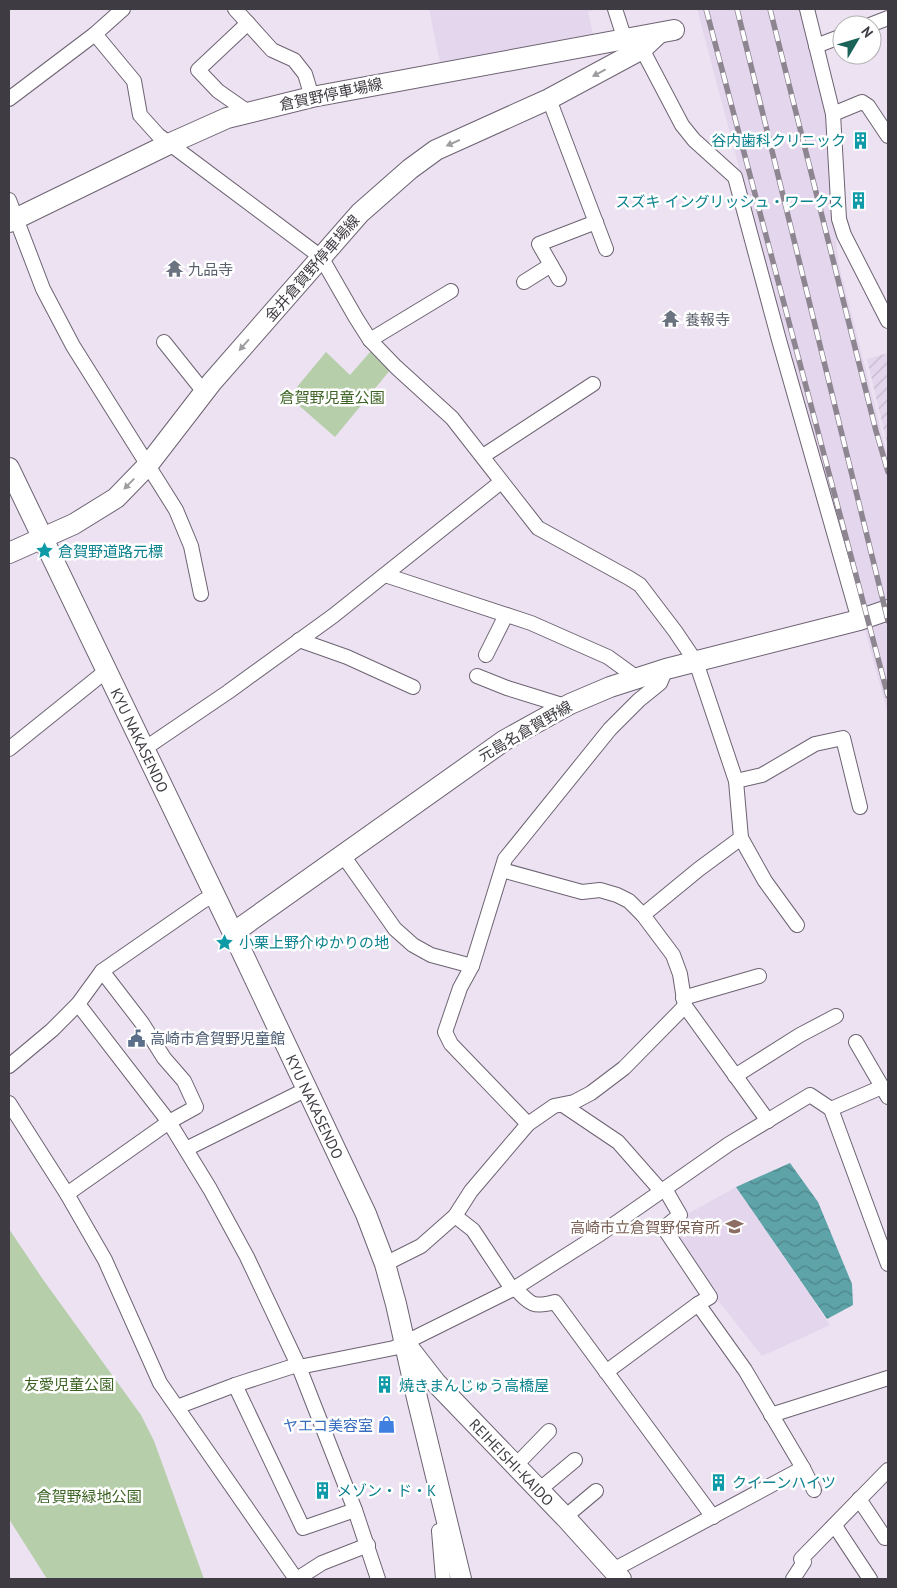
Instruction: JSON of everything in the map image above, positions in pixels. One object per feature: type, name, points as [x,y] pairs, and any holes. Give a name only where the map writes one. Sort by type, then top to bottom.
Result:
[{"type":"main road","name":"倉賀野停車場線","points":[[11,213],[227,118],[248,112],[312,97],[634,45],[665,33]]},
{"type":"main road","name":"金井倉賀野停車場線","points":[[9,553],[74,524],[116,498],[148,465],[204,392],[360,213],[410,169],[436,150],[549,99],[634,45]]},
{"type":"main road","name":"KYU NAKASENDO","points":[[9,468],[15,498],[42,537],[356,1190],[385,1264],[396,1304],[461,1579]]},
{"type":"main road","name":"元島名倉賀野線","points":[[233,933],[504,740],[565,706],[637,678],[666,669],[859,620],[888,610]]},
{"type":"main road","name":"REIHEISHI-KAIDO","points":[[404,1342],[436,1383],[565,1517],[617,1575]]},
{"type":"main road","points":[[417,1398],[427,1387],[436,1383]]},
{"type":"street","points":[[9,99],[95,34],[123,9]]},
{"type":"street","points":[[235,9],[272,50],[294,60],[305,74],[312,97]]},
{"type":"street","points":[[614,9],[682,125],[694,140],[735,177],[859,620]]},
{"type":"street","points":[[807,9],[833,114],[839,219],[844,235],[888,321]]},
{"type":"street","points":[[248,23],[198,70],[218,91],[248,112]]},
{"type":"street","points":[[95,34],[134,82],[140,115],[158,135],[321,257],[370,340],[396,367],[452,418],[538,528],[640,585],[675,630],[696,662],[736,781],[741,838],[765,881],[797,925]]},
{"type":"street","points":[[816,46],[832,40]]},
{"type":"street","points":[[549,99],[606,249]]},
{"type":"street","points":[[833,114],[862,102],[868,106],[888,136]]},
{"type":"street","points":[[11,213],[43,289],[73,346],[176,510],[191,546],[201,594]]},
{"type":"street","points":[[559,280],[539,244],[596,222]]},
{"type":"street","points":[[524,282],[551,265]]},
{"type":"street","points":[[370,340],[451,291]]},
{"type":"street","points":[[164,342],[204,392]]},
{"type":"street","points":[[483,456],[593,384]]},
{"type":"street","points":[[144,749],[228,692],[299,640],[385,575],[501,482]]},
{"type":"street","points":[[385,575],[531,623],[608,657],[637,678]]},
{"type":"street","points":[[486,655],[506,615]]},
{"type":"street","points":[[299,640],[347,657],[413,687]]},
{"type":"street","points":[[528,1124],[451,1044],[445,1032],[460,988],[472,966],[505,859],[610,729],[639,700],[660,683],[666,669]]},
{"type":"street","points":[[9,749],[106,671]]},
{"type":"street","points":[[477,676],[507,688],[565,706]]},
{"type":"street","points":[[736,781],[762,774],[815,744],[843,738],[860,807]]},
{"type":"street","points":[[644,915],[699,868],[741,838]]},
{"type":"street","points":[[342,854],[395,929],[413,945],[431,955],[472,966]]},
{"type":"street","points":[[502,870],[582,892],[600,890],[617,895],[629,902],[644,915],[673,955],[680,974],[684,1002],[768,1121]]},
{"type":"street","points":[[9,1066],[52,1030],[78,1004],[102,971],[202,900],[214,895]]},
{"type":"street","points":[[67,1194],[169,1122],[196,1107],[184,1081],[164,1058],[142,1023],[102,971]]},
{"type":"street","points":[[385,1264],[421,1246],[455,1216],[471,1191],[528,1124],[554,1106],[563,1106],[582,1099],[624,1068],[684,1002],[758,976]]},
{"type":"street","points":[[78,1004],[169,1122],[186,1148],[247,1257],[298,1366],[356,1510],[378,1579]]},
{"type":"street","points":[[735,1076],[800,1035],[836,1016]]},
{"type":"street","points":[[831,1109],[885,1092],[856,1042]]},
{"type":"street","points":[[186,1148],[307,1089]]},
{"type":"street","points":[[177,1407],[235,1384],[298,1366],[394,1348],[514,1288],[600,1234],[729,1144],[810,1095],[831,1109],[885,1245],[888,1264]]},
{"type":"street","points":[[9,1103],[67,1194],[105,1260],[160,1383],[297,1579],[322,1563],[368,1545]]},
{"type":"street","points":[[563,1106],[618,1142],[664,1190],[680,1215],[664,1228],[710,1297],[606,1372]]},
{"type":"street","points":[[455,1216],[473,1230],[514,1288],[528,1303],[536,1306],[555,1302],[713,1517]]},
{"type":"street","points":[[698,1304],[745,1370],[814,1490]]},
{"type":"street","points":[[771,1415],[888,1378]]},
{"type":"street","points":[[235,1384],[302,1528],[356,1510]]},
{"type":"street","points":[[515,1466],[549,1431]]},
{"type":"street","points":[[539,1490],[574,1460]]},
{"type":"street","points":[[617,1575],[713,1517],[803,1468]]},
{"type":"street","points":[[793,1579],[804,1562],[801,1559],[859,1499],[887,1474]]},
{"type":"street","points":[[565,1517],[596,1491]]},
{"type":"street","points":[[859,1499],[885,1538]]},
{"type":"street","points":[[834,1526],[870,1579]]},
{"type":"street","points":[[443,1579],[439,1531],[449,1528]]},
{"type":"shaded area","points":[[429,9],[597,9],[588,12],[593,34],[440,63]]},
{"type":"shaded area","points":[[697,9],[801,9],[829,120],[838,261],[888,457],[888,714],[777,310]]},
{"type":"shaded area","points":[[888,353],[888,448],[867,359]]},
{"type":"shaded area","points":[[736,1187],[830,1325],[762,1356],[716,1298],[672,1229],[684,1216]]},
{"type":"green space","name":"倉賀野児童公園","points":[[371,351],[391,369],[335,437],[295,402],[297,387],[326,352],[350,375]]},
{"type":"green space","name":"倉賀野緑地公園","points":[[9,1229],[44,1281],[141,1415],[154,1441],[204,1579],[47,1579],[9,1519]]},
{"type":"water","points":[[790,1163],[818,1202],[852,1284],[853,1305],[827,1319],[736,1187]]},
{"type":"railway","points":[[706,9],[888,696]]},
{"type":"railway","points":[[737,9],[888,621]]},
{"type":"railway","points":[[770,9],[876,431],[888,472]]},
{"type":"place","name":"谷内歯科クリニック","points":[[860,140]]},
{"type":"place","name":"スズキ イングリッシュ・ワークス","points":[[858,201]]},
{"type":"place","name":"九品寺","points":[[174,269]]},
{"type":"place","name":"養報寺","points":[[671,319]]},
{"type":"place","name":"倉賀野道路元標","points":[[44,551]]},
{"type":"place","name":"小栗上野介ゆかりの地","points":[[225,942]]},
{"type":"place","name":"高崎市倉賀野児童館","points":[[136,1038]]},
{"type":"place","name":"高崎市立倉賀野保育所","points":[[734,1227]]},
{"type":"place","name":"焼きまんじゅう高橋屋","points":[[385,1385]]},
{"type":"place","name":"ヤエコ美容室","points":[[387,1425]]},
{"type":"place","name":"クイーンハイツ","points":[[718,1482]]},
{"type":"place","name":"メゾン・ド・K","points":[[323,1490]]},
{"type":"park label","name":"友愛児童公園","points":[[69,1384]]}]
